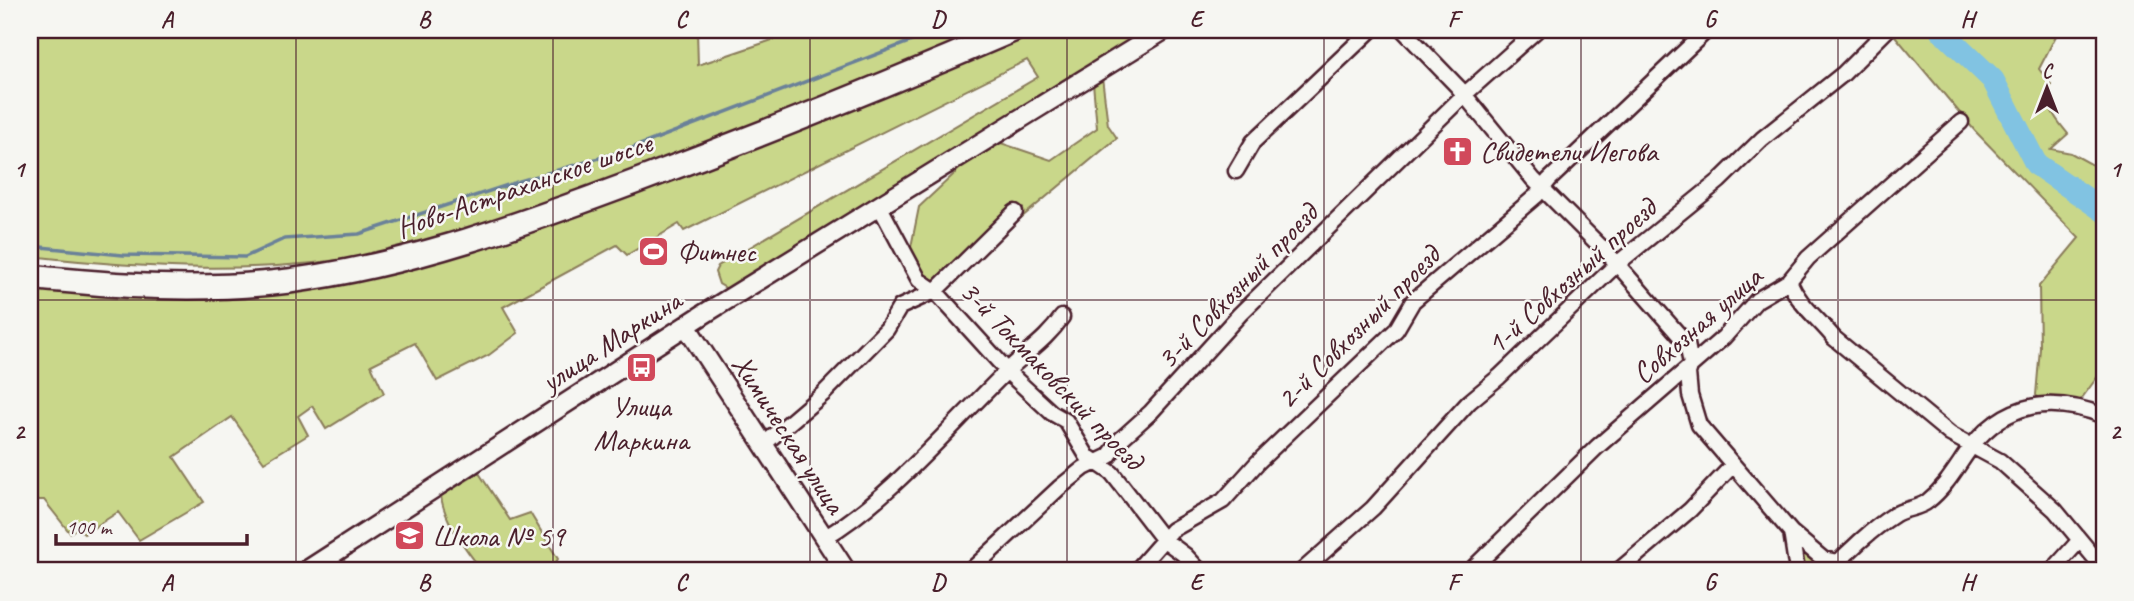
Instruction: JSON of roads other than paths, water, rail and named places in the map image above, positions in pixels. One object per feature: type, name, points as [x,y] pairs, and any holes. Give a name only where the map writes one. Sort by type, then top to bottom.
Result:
[{"type":"main road","name":"Ново-Астраханское шоссе","points":[[30,277],[128,287],[240,285],[334,274],[435,252],[542,217],[757,138],[1013,30]]},
{"type":"street","name":"улица Маркина","points":[[306,571],[686,326],[1164,30]]},
{"type":"street","points":[[1237,171],[1253,142],[1371,30]]},
{"type":"street","points":[[1403,30],[1464,95],[1542,188],[1618,264],[1687,344],[1691,364],[1688,373],[1694,412],[1699,425],[1732,466],[1777,512],[1791,532],[1834,567],[1895,514],[1925,504],[1945,486],[1972,446],[2010,412],[2031,406],[2078,406],[2104,416]]},
{"type":"street","name":"3-й Совхозный проезд","points":[[970,571],[1059,488],[1093,462],[1109,456],[1121,439],[1151,412],[1240,314],[1464,95],[1537,30]]},
{"type":"street","name":"2-й Совхозный проезд","points":[[1136,571],[1172,530],[1223,501],[1258,462],[1390,337],[1413,301],[1536,196],[1707,30]]},
{"type":"street","name":"1-й Совхозный проезд","points":[[1302,571],[1373,508],[1469,402],[1618,264],[1718,181],[1762,139],[1843,74],[1887,30]]},
{"type":"street","name":"Совхозная улица","points":[[1470,571],[1597,447],[1724,337],[1757,300],[1789,281],[1808,258],[1961,122]]},
{"type":"street","name":"3-й Токмаковский проезд","points":[[880,206],[919,280],[935,291],[1052,413],[1066,421],[1093,462],[1112,473],[1163,539],[1186,556],[1200,571]]},
{"type":"street","points":[[764,445],[823,394],[887,329],[900,307],[935,291],[1015,212]]},
{"type":"street","points":[[1789,281],[1800,303],[1819,319],[1834,338],[1950,434],[1987,452],[2021,480],[2055,510],[2104,569]]},
{"type":"street","points":[[824,538],[874,499],[1008,370],[1047,339],[1062,317]]},
{"type":"street","name":"Химическая улица","points":[[686,326],[846,571]]},
{"type":"street","points":[[1618,571],[1690,510],[1732,466]]},
{"type":"street","points":[[1791,532],[1797,571]]},
{"type":"street","points":[[2052,571],[2079,541]]},
{"type":"waterway","points":[[30,246],[123,255],[245,257],[284,239],[359,234],[520,181],[627,150],[940,30]]},
{"type":"waterway","points":[[1941,30],[1993,80],[2036,164],[2104,211]]},
{"type":"place","name":"Свидетели Иегова","points":[[1457,151]]},
{"type":"place","name":"Фитнес","points":[[654,251]]},
{"type":"place","name":"Улица Маркина","points":[[641,368]]},
{"type":"place","name":"Школа № 59","points":[[409,536]]}]
